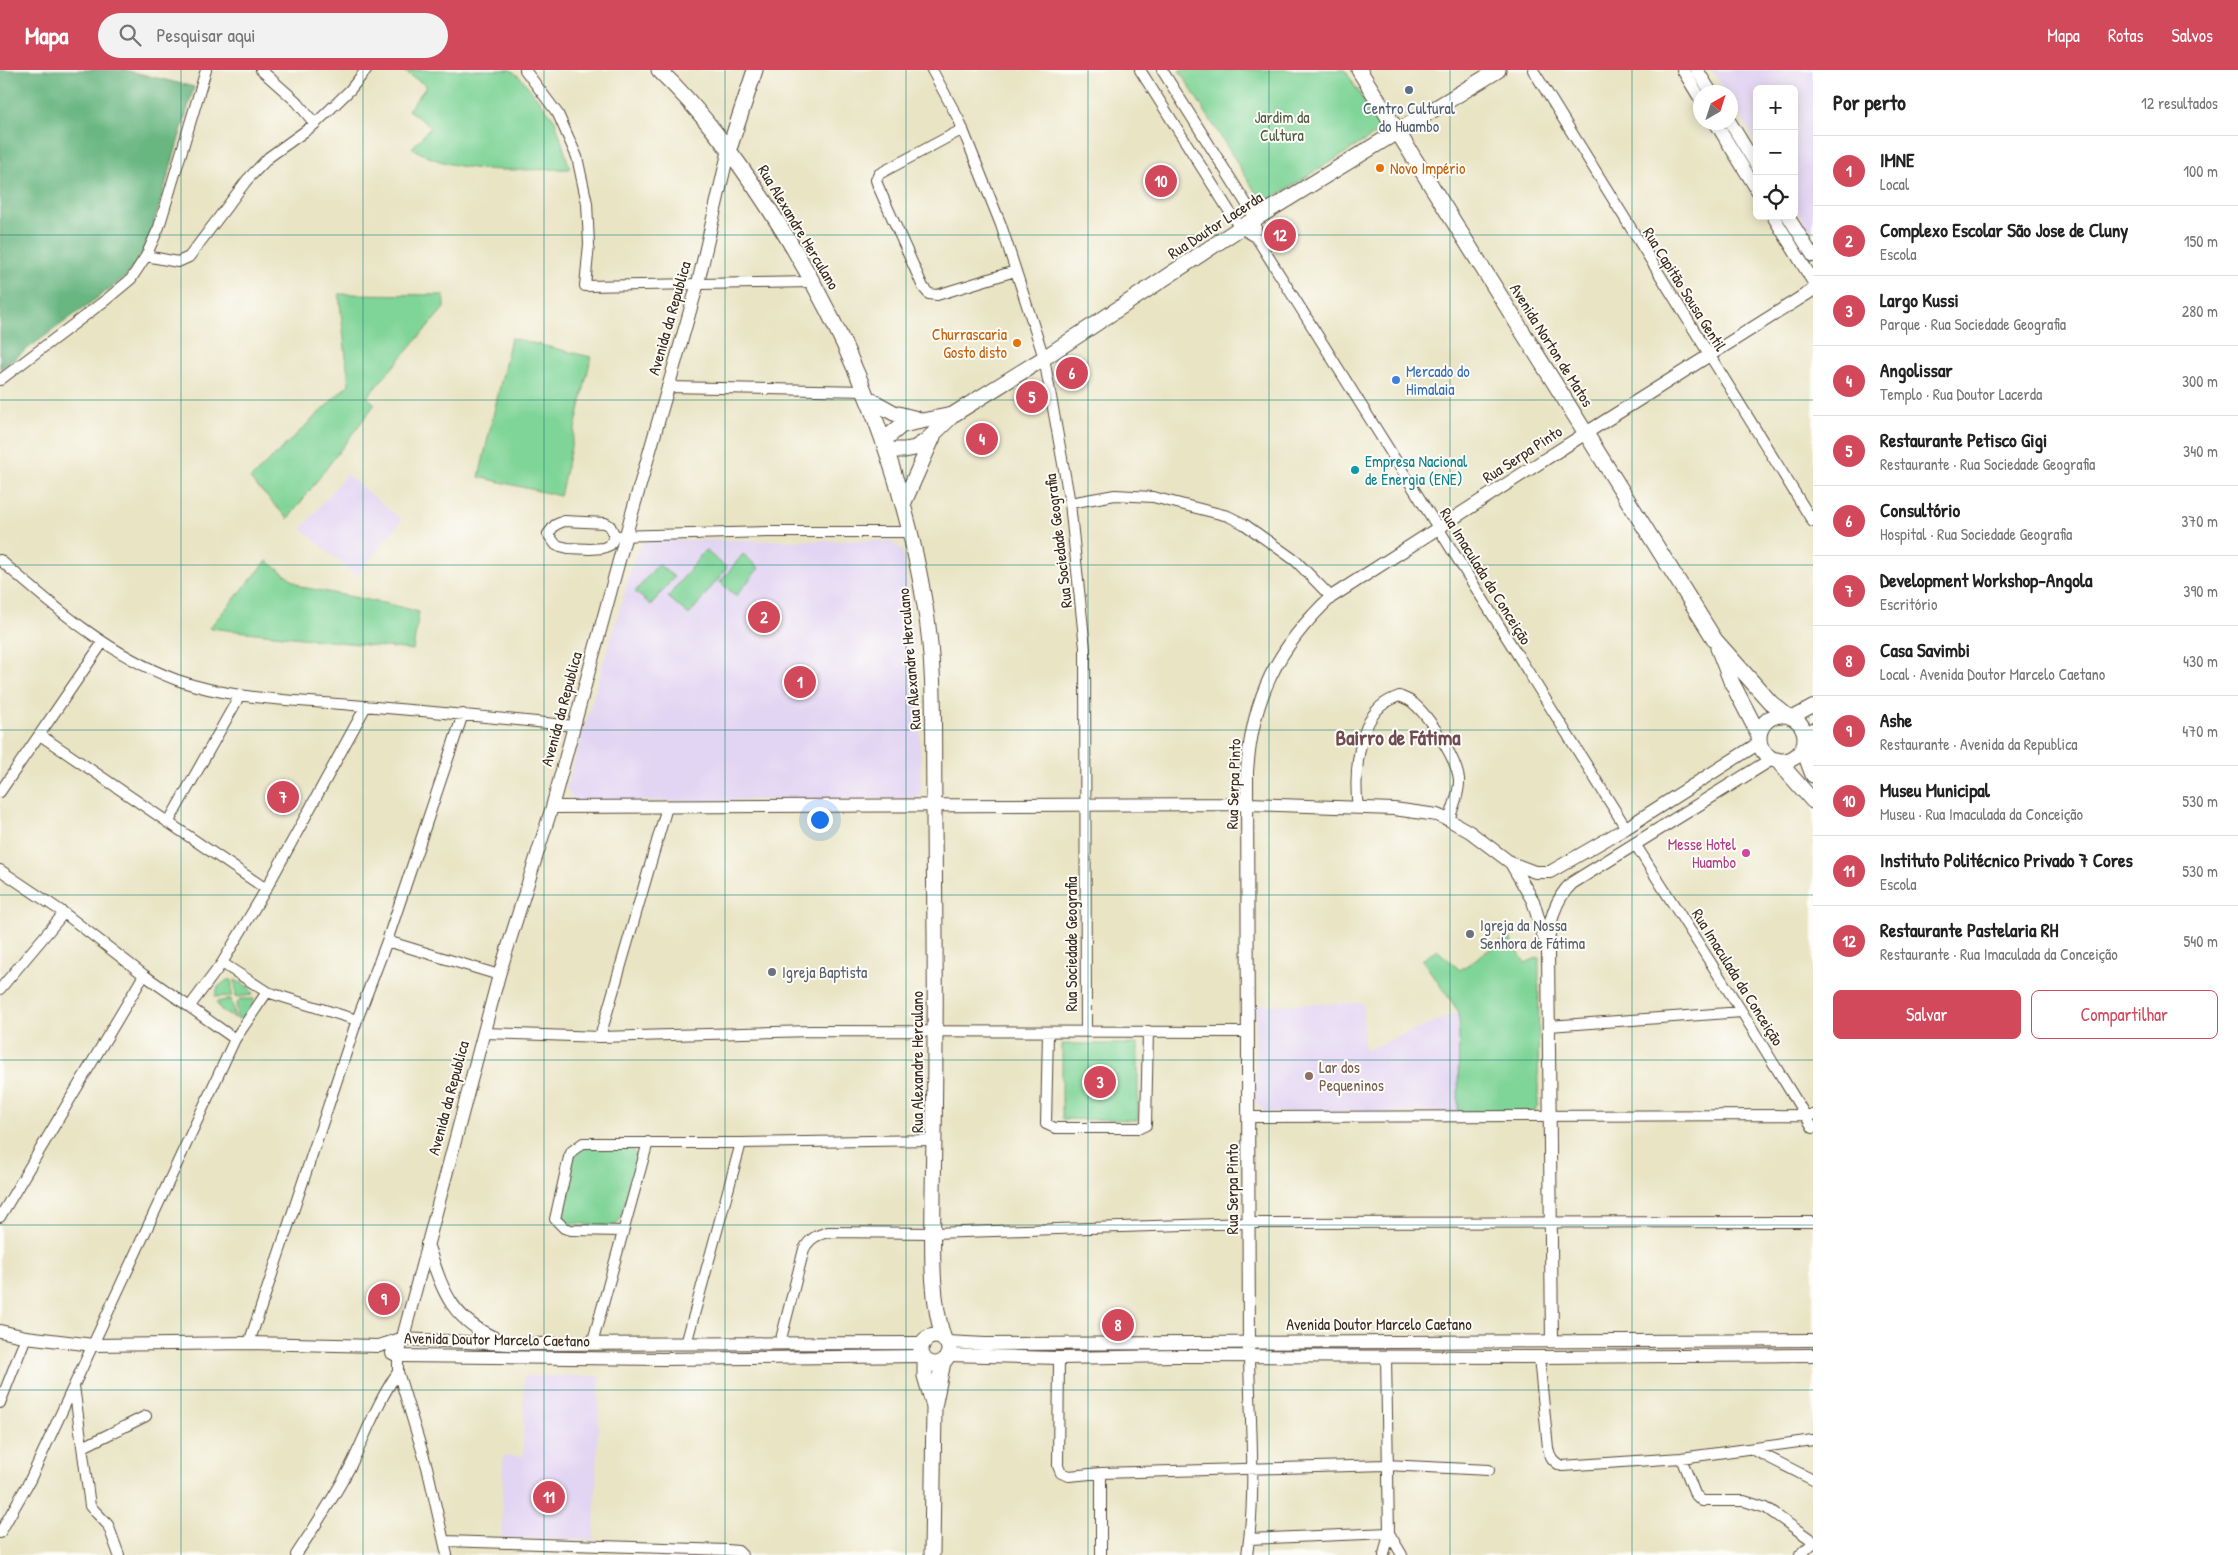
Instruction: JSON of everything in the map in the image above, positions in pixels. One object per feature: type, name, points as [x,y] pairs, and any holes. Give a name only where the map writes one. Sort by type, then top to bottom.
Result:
[{"type":"main road","name":"Rua Alexandre Herculano","points":[[660,70],[685,95],[730,149],[795,248],[814,282],[866,395],[904,502],[912,532],[926,609],[930,658],[934,805],[935,1031],[933,1233],[936,1315],[945,1350]]},
{"type":"main road","name":"Avenida da Republica","points":[[730,149],[755,70]]},
{"type":"main road","name":"Avenida Norton de Matos","points":[[1359,70],[1715,640],[1759,739]]},
{"type":"main road","name":"Rua Doutor Lacerda","points":[[885,446],[905,450],[915,448],[931,426],[954,414],[1044,358],[1240,228],[1498,70]]},
{"type":"main road","points":[[866,395],[902,417],[931,426]]},
{"type":"main road","points":[[885,446],[902,425],[931,426]]},
{"type":"main road","points":[[904,502],[931,426]]},
{"type":"main road","name":"Avenida Norton de Matos","points":[[1715,640],[1770,702],[1790,716]]},
{"type":"main road","points":[[1813,774],[1807,737],[1799,722],[1790,716],[1777,715],[1769,719],[1762,726],[1759,739],[1775,760],[1813,801]]},
{"type":"main road","points":[[1775,760],[1789,760],[1807,737]]},
{"type":"main road","name":"Rua Alexandre Herculano","points":[[924,1350],[936,1315]]},
{"type":"main road","name":"Avenida Doutor Marcelo Caetano","points":[[934,1336],[945,1350],[934,1364],[924,1350],[934,1336]]},
{"type":"main road","points":[[924,1350],[925,1376],[934,1407]]},
{"type":"main road","points":[[932,1555],[934,1407],[945,1350]]},
{"type":"street","points":[[0,380],[107,299],[130,279],[146,256],[159,227],[206,70]]},
{"type":"street","points":[[261,70],[297,102],[315,124]]},
{"type":"street","points":[[146,256],[178,262],[184,261],[247,180],[269,157],[315,124],[350,90],[366,70]]},
{"type":"street","points":[[525,70],[558,114],[577,157],[587,203],[589,244],[585,286],[814,282]]},
{"type":"street","name":"Rua Sociedade Geografia","points":[[933,70],[963,129],[1001,225],[1044,358],[1070,504],[1084,648],[1086,1032]]},
{"type":"street","name":"Rua Imaculada da Conceição","points":[[1140,70],[1240,228],[1256,237],[1626,828]]},
{"type":"street","points":[[1162,70],[1256,219],[1256,237]]},
{"type":"street","name":"Rua Capitão Sousa Gentil","points":[[1533,70],[1709,357],[1813,522]]},
{"type":"street","points":[[1683,70],[1693,86]]},
{"type":"street","points":[[1697,70],[1707,85]]},
{"type":"street","points":[[963,129],[879,174],[876,180],[878,186],[923,287],[929,294],[937,295],[1015,271]]},
{"type":"street","points":[[1184,138],[1198,129]]},
{"type":"street","points":[[1731,132],[1753,161]]},
{"type":"street","points":[[1731,132],[1753,181]]},
{"type":"street","name":"Avenida da Republica","points":[[398,1356],[484,1032],[552,807],[621,536],[698,283],[730,149]]},
{"type":"street","points":[[1775,220],[1813,281]]},
{"type":"street","points":[[1790,220],[1813,256]]},
{"type":"street","name":"Rua Serpa Pinto","points":[[1249,1357],[1248,748],[1264,689],[1278,658],[1311,616],[1331,597],[1586,432],[1709,357],[1813,290]]},
{"type":"street","points":[[667,387],[866,395]]},
{"type":"street","points":[[1070,504],[1115,495],[1153,496],[1228,516],[1244,524],[1296,561],[1331,597]]},
{"type":"street","points":[[621,536],[605,522],[580,521],[555,525],[548,534],[556,545],[568,548],[590,549],[610,546],[621,536],[768,532],[912,532]]},
{"type":"street","points":[[0,560],[64,615],[103,642],[137,662],[177,680],[228,694],[463,714],[574,726]]},
{"type":"street","points":[[0,792],[103,642]]},
{"type":"street","points":[[168,823],[240,695]]},
{"type":"street","points":[[1358,808],[1357,765],[1360,747],[1371,720],[1378,711],[1385,703],[1400,696],[1412,702],[1432,724],[1459,778],[1457,797],[1449,820]]},
{"type":"street","points":[[190,1006],[222,963],[266,889],[366,706]]},
{"type":"street","points":[[1790,716],[1813,706]]},
{"type":"street","points":[[249,1343],[357,1020],[387,941],[463,714]]},
{"type":"street","points":[[40,735],[266,889]]},
{"type":"street","points":[[552,807],[1248,804],[1415,811],[1437,815],[1449,820],[1470,832],[1511,863],[1535,872],[1550,872],[1626,828],[1759,739]]},
{"type":"street","points":[[1552,1341],[1548,951],[1553,913],[1564,891],[1572,883],[1775,760]]},
{"type":"street","points":[[600,1037],[667,807]]},
{"type":"street","name":"Rua Imaculada da Conceição","points":[[1635,844],[1810,1116],[1813,1128]]},
{"type":"street","points":[[1511,863],[1533,900],[1548,951]]},
{"type":"street","points":[[0,870],[64,913],[144,975],[235,1039]]},
{"type":"street","points":[[0,989],[64,913]]},
{"type":"street","points":[[387,941],[500,975]]},
{"type":"street","points":[[222,963],[267,992],[357,1020]]},
{"type":"street","points":[[0,1217],[144,975]]},
{"type":"street","points":[[0,1533],[30,1480],[235,1039],[267,992]]},
{"type":"street","points":[[1549,1026],[1742,1012]]},
{"type":"street","points":[[1048,1033],[1046,1124],[1055,1128],[1140,1128],[1146,1125],[1148,1031]]},
{"type":"street","points":[[484,1032],[600,1037],[724,1032],[1247,1032]]},
{"type":"street","points":[[1248,1117],[1549,1117],[1688,1114],[1810,1116]]},
{"type":"street","points":[[623,1231],[571,1230],[564,1228],[555,1219],[569,1157],[572,1151],[583,1143],[934,1140]]},
{"type":"street","points":[[592,1344],[648,1142]]},
{"type":"street","points":[[686,1344],[741,1143]]},
{"type":"street","points":[[780,1343],[804,1249],[808,1242],[816,1235],[828,1232],[933,1233],[1248,1224],[1813,1222]]},
{"type":"street","points":[[427,1244],[444,1292],[452,1305],[471,1325],[482,1333],[509,1344]]},
{"type":"street","points":[[0,1331],[26,1337],[93,1345],[249,1343],[379,1346]]},
{"type":"street","points":[[0,1403],[26,1337]]},
{"type":"street","name":"Avenida Doutor Marcelo Caetano","points":[[379,1346],[401,1339],[509,1344],[780,1343],[924,1350]]},
{"type":"street","name":"Avenida Doutor Marcelo Caetano","points":[[945,1350],[986,1344],[1813,1340]]},
{"type":"street","name":"Avenida Doutor Marcelo Caetano","points":[[379,1346],[398,1356],[664,1359],[924,1350]]},
{"type":"street","name":"Avenida Doutor Marcelo Caetano","points":[[945,1350],[1059,1358],[1176,1356],[1539,1357],[1813,1355]]},
{"type":"street","points":[[398,1356],[398,1372],[427,1467],[447,1555]]},
{"type":"street","points":[[1384,1555],[1389,1532],[1386,1465],[1386,1356]]},
{"type":"street","points":[[1247,1555],[1251,1470],[1249,1357]]},
{"type":"street","points":[[1539,1357],[1548,1448],[1550,1456],[1555,1463],[1573,1466],[1681,1458],[1813,1440]]},
{"type":"street","points":[[1059,1358],[1058,1466],[1061,1473],[1069,1476],[1101,1473],[1386,1465],[1489,1470]]},
{"type":"street","points":[[296,1555],[335,1495],[351,1465],[376,1408],[398,1372]]},
{"type":"street","points":[[73,1385],[90,1506],[108,1525],[119,1555]]},
{"type":"street","points":[[83,1447],[146,1416]]},
{"type":"street","points":[[1752,1449],[1813,1480]]},
{"type":"street","points":[[1681,1458],[1695,1494],[1702,1501],[1744,1501],[1766,1508],[1813,1542],[1800,1555]]},
{"type":"street","points":[[1101,1473],[1101,1555]]},
{"type":"street","points":[[1249,1539],[1389,1532]]},
{"type":"street","points":[[1389,1532],[1402,1555]]},
{"type":"street","points":[[444,1541],[572,1550],[727,1550],[738,1551],[742,1555]]},
{"type":"shaded area","points":[[1712,70],[1813,70],[1813,227],[1809,230],[1798,212],[1798,85],[1753,85],[1753,137],[1738,112],[1738,85],[1722,85]]},
{"type":"shaded area","points":[[346,474],[402,520],[356,576],[302,529]]},
{"type":"shaded area","points":[[647,540],[890,541],[903,550],[919,684],[921,794],[915,798],[575,802],[566,788],[638,547]]},
{"type":"shaded area","name":"Lar dos Pequeninos","points":[[1363,1003],[1364,1051],[1459,1012],[1458,1112],[1264,1112],[1255,1101],[1256,1005]]},
{"type":"shaded area","points":[[524,1376],[600,1376],[594,1540],[502,1538],[503,1456],[523,1456]]},
{"type":"green space","points":[[0,70],[125,70],[194,87],[154,224],[143,252],[127,276],[0,369]]},
{"type":"green space","points":[[402,70],[511,70],[521,78],[555,120],[570,169],[509,170],[468,167],[448,164],[412,148],[431,127],[408,110],[427,86]]},
{"type":"green space","name":"Jardim da Cultura","points":[[1179,70],[1345,70],[1382,130],[1263,204]]},
{"type":"green space","points":[[339,294],[444,295],[444,308],[367,397],[375,404],[288,519],[250,479],[349,384]]},
{"type":"green space","points":[[511,338],[591,357],[560,496],[479,477]]},
{"type":"green space","points":[[705,550],[727,568],[689,615],[668,597]]},
{"type":"green space","points":[[743,554],[759,568],[736,596],[720,582]]},
{"type":"green space","points":[[267,561],[302,587],[419,612],[413,650],[209,628]]},
{"type":"green space","points":[[658,564],[674,577],[651,605],[635,592]]},
{"type":"green space","points":[[1509,936],[1525,963],[1539,957],[1538,1106],[1533,1113],[1458,1112],[1459,1012],[1422,960],[1437,950],[1460,970]]},
{"type":"green space","points":[[227,980],[232,980],[232,996],[215,997],[218,987]]},
{"type":"green space","points":[[235,980],[249,987],[253,995],[236,997]]},
{"type":"green space","points":[[231,999],[235,1018],[221,1010],[216,1002]]},
{"type":"green space","points":[[240,999],[254,999],[248,1012],[237,1019],[236,1005]]},
{"type":"green space","points":[[1062,1044],[1138,1044],[1138,1120],[1062,1119]]},
{"type":"green space","points":[[586,1147],[631,1149],[638,1156],[621,1218],[617,1224],[612,1226],[570,1223],[563,1217],[562,1208],[575,1153]]},
{"type":"place","name":"Centro Cultural do Huambo","points":[[1409,90]]},
{"type":"place","name":"Novo Império","points":[[1380,168]]},
{"type":"place","name":"Museu Municipal","points":[[1161,181]]},
{"type":"place","name":"Restaurante Pastelaria RH","points":[[1280,235]]},
{"type":"place","name":"Churrascaria Gosto disto","points":[[1017,343]]},
{"type":"place","name":"Consultório","points":[[1072,373]]},
{"type":"place","name":"Mercado do Himalaia","points":[[1396,380]]},
{"type":"place","name":"Restaurante Petisco Gigi","points":[[1032,397]]},
{"type":"place","name":"Angolissar","points":[[982,439]]},
{"type":"place","name":"Empresa Nacional de Energia (ENE)","points":[[1355,470]]},
{"type":"place","name":"Complexo Escolar São Jose de Cluny","points":[[764,617]]},
{"type":"place","name":"IMNE","points":[[800,682]]},
{"type":"place","name":"Development Workshop-Angola","points":[[283,797]]},
{"type":"place","name":"Messe Hotel Huambo","points":[[1746,853]]},
{"type":"place","name":"Igreja da Nossa Senhora de Fátima","points":[[1470,934]]},
{"type":"place","name":"Igreja Baptista","points":[[772,972]]},
{"type":"place","name":"Lar dos Pequeninos","points":[[1309,1076]]},
{"type":"place","name":"Largo Kussi","points":[[1100,1082]]},
{"type":"place","name":"Ashe","points":[[384,1299]]},
{"type":"place","name":"Casa Savimbi","points":[[1118,1325]]},
{"type":"place","name":"Instituto Politécnico Privado 7 Cores","points":[[549,1497]]},
{"type":"district","name":"Bairro de Fátima","points":[[1398,738]]}]
